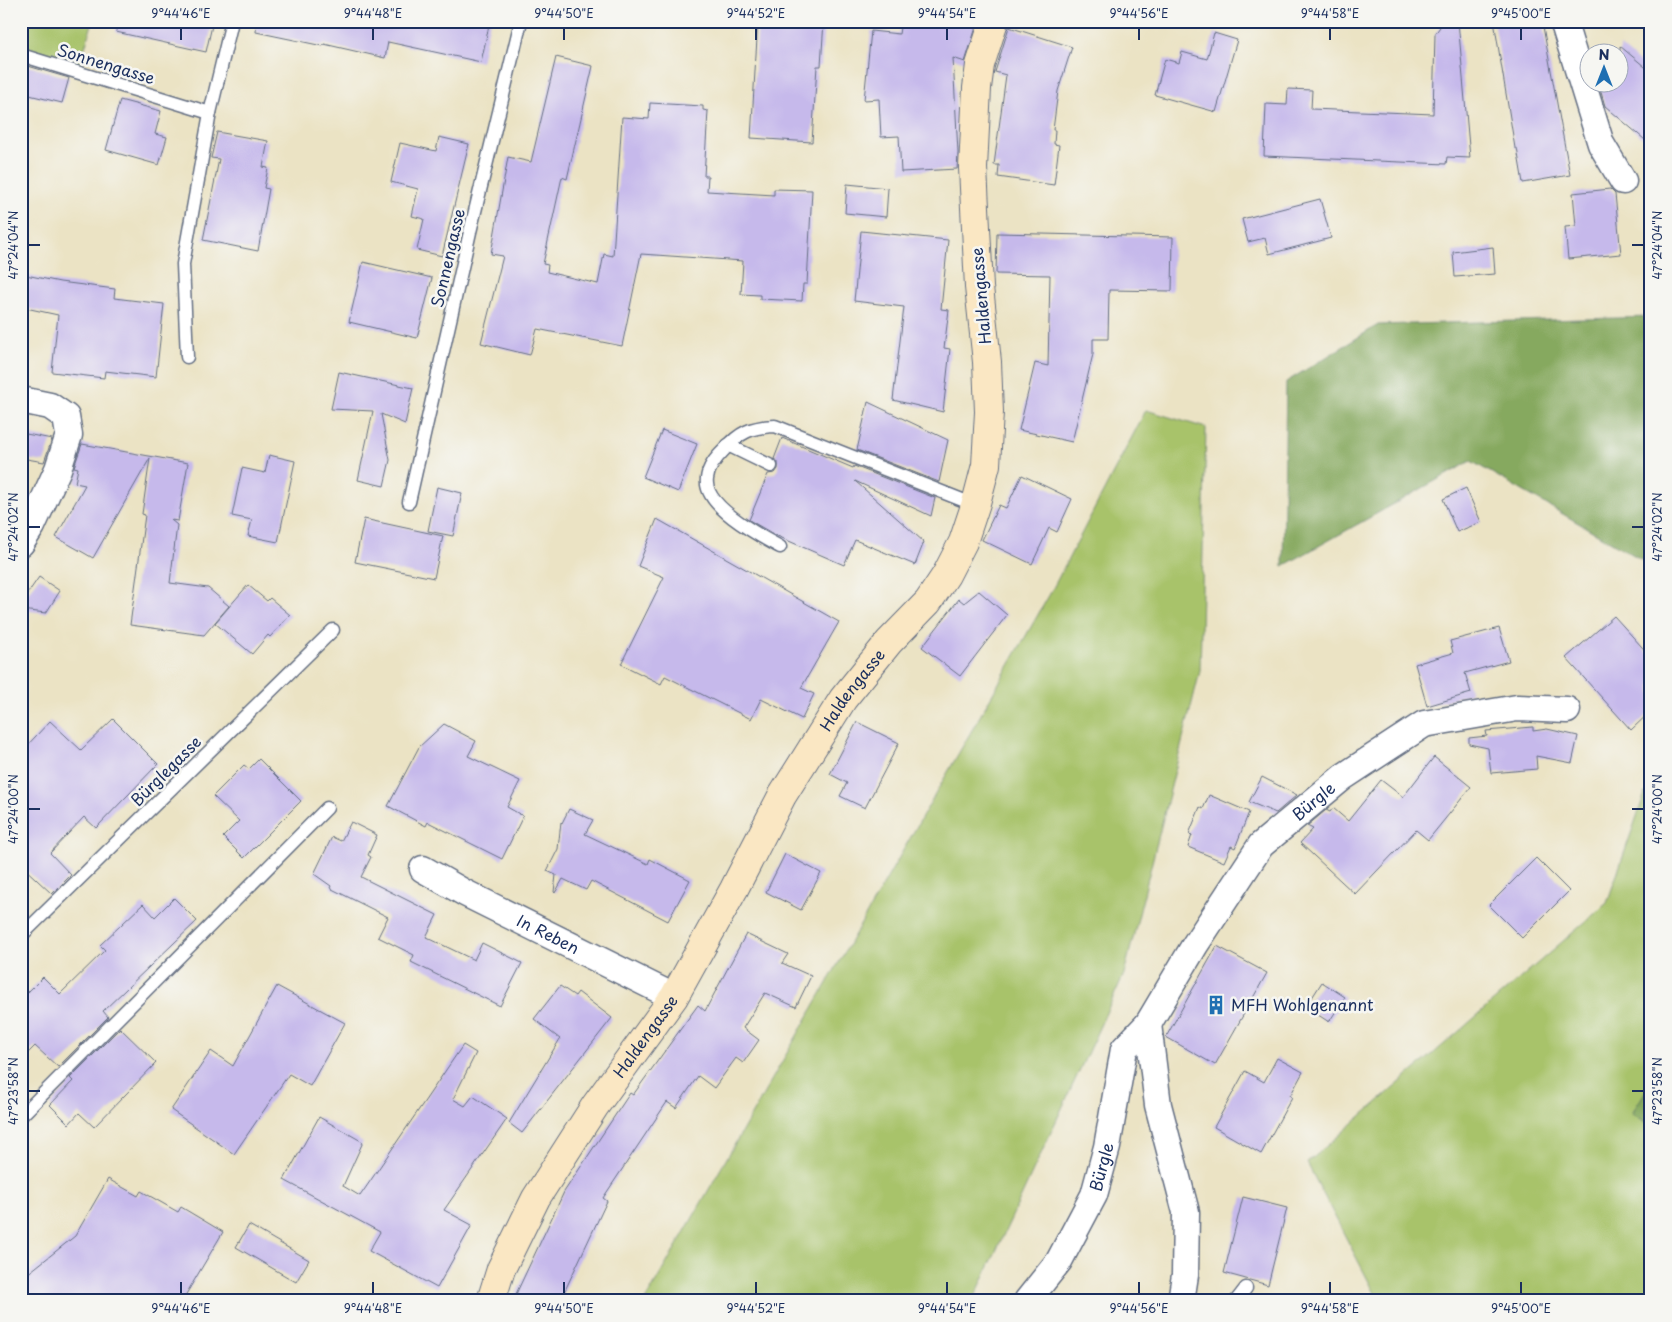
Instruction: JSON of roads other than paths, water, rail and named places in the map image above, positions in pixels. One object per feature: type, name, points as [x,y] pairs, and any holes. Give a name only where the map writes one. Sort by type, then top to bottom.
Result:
[{"type":"street","name":"Haldengasse","points":[[491,1301],[500,1269],[536,1198],[595,1106],[674,997],[734,889],[782,796],[843,699],[889,642],[928,602],[946,575],[963,542],[986,465],[989,412],[979,287],[973,168],[974,116],[980,65],[994,21]]},
{"type":"street","points":[[1562,21],[1602,144],[1623,182]]},
{"type":"street","points":[[21,400],[50,406],[66,417],[69,435],[58,469],[32,526],[21,543]]},
{"type":"street","name":"Bürgle","points":[[1028,1301],[1059,1261],[1094,1195],[1107,1147],[1124,1048],[1148,1024],[1195,945],[1261,845],[1343,777],[1424,724],[1517,708],[1567,710]]},
{"type":"street","name":"In Reben","points":[[423,869],[465,893],[674,997]]},
{"type":"street","points":[[1148,1024],[1158,1105],[1186,1212],[1185,1275],[1181,1301]]},
{"type":"lane","points":[[186,357],[183,264],[210,114],[232,21]]},
{"type":"lane","name":"Sonnengasse","points":[[409,502],[468,241],[521,21]]},
{"type":"lane","name":"Sonnengasse","points":[[21,55],[210,114]]},
{"type":"lane","points":[[780,548],[734,520],[711,496],[706,480],[713,462],[737,436],[759,427],[775,426],[975,505]]},
{"type":"lane","points":[[728,446],[772,466]]},
{"type":"lane","name":"Bürglegasse","points":[[21,936],[333,630]]},
{"type":"lane","points":[[21,1116],[327,808]]},
{"type":"lane","points":[[1236,1301],[1246,1288]]},
{"type":"place","name":"MFH Wohlgenannt","points":[[1216,1005]]}]
